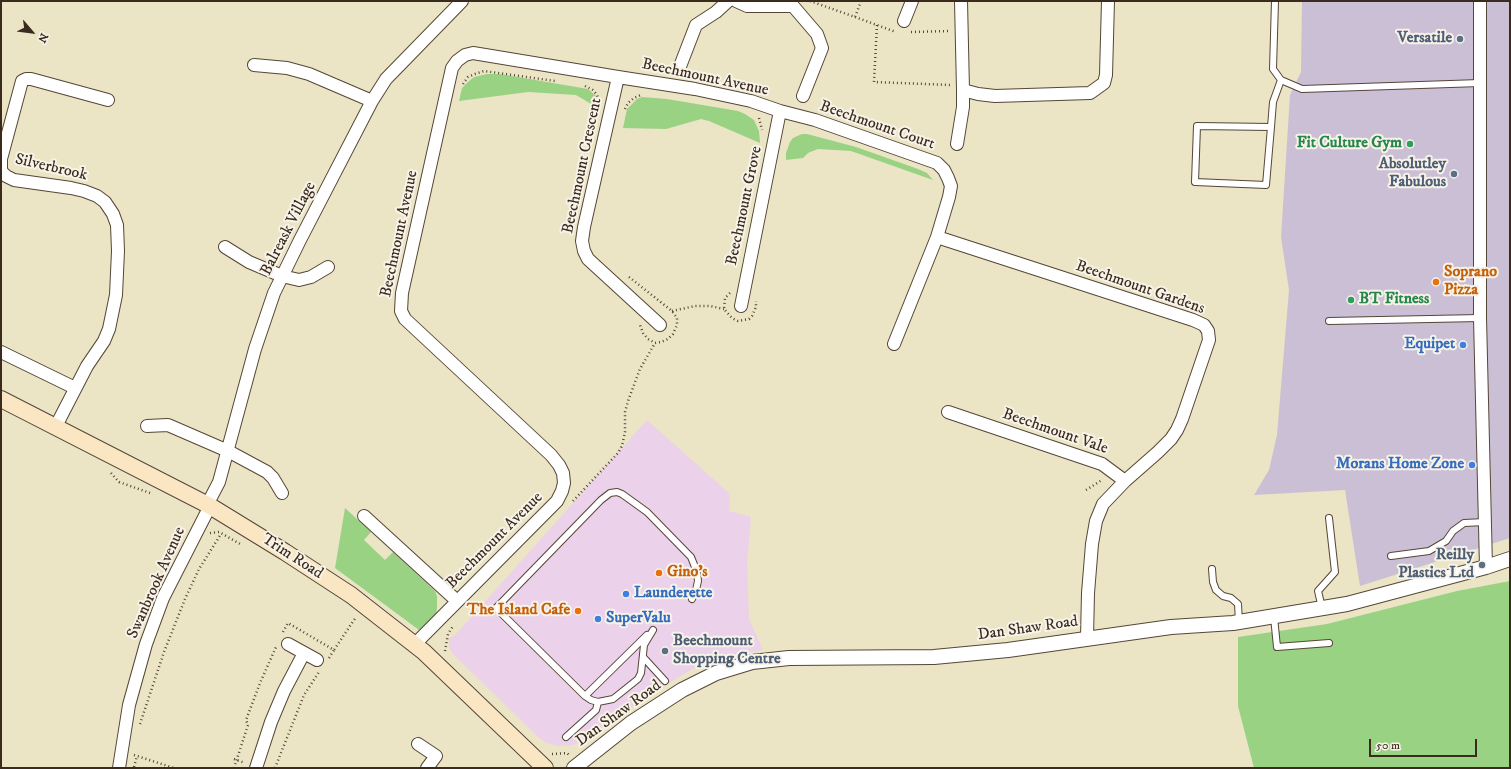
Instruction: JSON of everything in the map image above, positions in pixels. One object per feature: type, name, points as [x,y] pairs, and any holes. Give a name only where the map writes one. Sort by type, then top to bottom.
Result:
[{"type":"main road","name":"Trim Road","points":[[1,399],[208,505],[279,548],[352,596],[416,644],[539,761]]},
{"type":"street","name":"Balreask Village","points":[[208,505],[219,482],[255,349],[274,293],[300,240],[372,101],[386,80],[462,1]]},
{"type":"street","points":[[679,69],[696,25],[716,12],[728,1]]},
{"type":"street","points":[[736,1],[747,6],[794,3],[817,34],[822,48],[803,96]]},
{"type":"street","points":[[904,22],[912,1]]},
{"type":"street","points":[[957,144],[963,107],[961,1]]},
{"type":"street","points":[[963,87],[978,94],[995,96],[1090,93],[1094,91],[1104,83],[1106,75],[1108,1]]},
{"type":"street","points":[[1480,1],[1480,318],[1486,567]]},
{"type":"street","name":"Beechmount Avenue","points":[[416,644],[557,501],[562,491],[564,482],[563,473],[551,455],[405,319],[401,311],[402,293],[452,68],[457,61],[466,55],[473,53],[695,90],[744,100],[780,111]]},
{"type":"street","points":[[254,65],[287,68],[309,74],[372,101]]},
{"type":"street","name":"Beechmount Crescent","points":[[618,77],[582,241],[584,251],[588,259],[660,325]]},
{"type":"street","name":"Silverbrook","points":[[56,426],[74,388],[104,341],[109,329],[116,295],[118,252],[117,225],[113,214],[105,202],[97,196],[72,188],[14,180],[6,176],[1,171],[1,158],[22,81],[31,79],[108,100]]},
{"type":"street","name":"Beechmount Court","points":[[780,111],[815,120],[937,164],[944,170],[948,178],[950,186],[949,197],[936,237],[894,344]]},
{"type":"street","name":"Beechmount Grove","points":[[741,306],[780,111]]},
{"type":"street","name":"Beechmount Gardens","points":[[936,237],[1204,325],[1208,331],[1209,340],[1177,430],[1171,439],[1158,452],[1125,481]]},
{"type":"street","points":[[224,247],[249,262],[282,276],[299,280],[310,277],[328,267]]},
{"type":"street","points":[[1,352],[74,388]]},
{"type":"street","name":"Beechmount Vale","points":[[948,412],[1102,464],[1125,481]]},
{"type":"street","points":[[147,426],[168,425],[228,451],[267,472],[273,478],[282,493]]},
{"type":"street","points":[[1087,638],[1088,593],[1092,544],[1096,521],[1103,504],[1125,481]]},
{"type":"street","name":"Swanbrook Avenue","points":[[119,768],[129,705],[146,644],[167,591],[208,505]]},
{"type":"street","points":[[364,516],[457,602]]},
{"type":"street","name":"Dan Shaw Road","points":[[573,763],[663,701],[699,680],[736,665],[789,658],[934,657],[1008,650],[1171,627],[1239,622],[1347,604],[1486,567],[1510,559]]},
{"type":"street","points":[[288,644],[321,664]]},
{"type":"street","points":[[256,768],[271,722],[284,690],[304,653]]},
{"type":"street","points":[[418,744],[436,756],[427,768]]},
{"type":"lane","points":[[1275,1],[1273,68],[1281,80],[1302,89],[1480,83]]},
{"type":"lane","points":[[1271,127],[1197,126],[1195,182],[1266,185],[1271,127],[1273,102],[1281,80]]},
{"type":"lane","points":[[1329,320],[1480,318]]},
{"type":"lane","points":[[585,696],[653,630],[644,645],[641,673],[638,679],[613,699],[598,702],[585,696],[496,608],[601,500],[610,493],[617,492],[622,494],[648,512],[687,552],[694,562],[698,581],[692,599]]},
{"type":"lane","points":[[1322,608],[1318,591],[1335,572],[1329,518]]},
{"type":"lane","points":[[1391,556],[1429,551],[1446,542],[1453,531],[1464,523],[1485,522]]},
{"type":"lane","points":[[1212,569],[1213,582],[1216,590],[1223,596],[1231,598],[1238,604],[1239,622]]},
{"type":"lane","points":[[1274,617],[1277,647],[1329,643]]},
{"type":"lane","points":[[643,657],[665,680]]},
{"type":"lane","points":[[566,737],[596,710],[598,702]]},
{"type":"path","points":[[810,1],[855,17],[861,1]]},
{"type":"path","points":[[877,25],[874,82],[963,87]]},
{"type":"path","points":[[460,88],[468,77],[484,71],[560,82]]},
{"type":"path","points":[[581,85],[593,90],[597,95],[600,105]]},
{"type":"path","points":[[624,110],[628,103],[634,98],[639,95],[646,95]]},
{"type":"path","points":[[757,115],[763,133]]},
{"type":"path","points":[[625,274],[672,311],[677,318],[677,326],[673,334],[668,339],[655,343],[648,339],[643,333],[640,323]]},
{"type":"path","points":[[724,309],[725,298],[731,290]]},
{"type":"path","points":[[672,311],[695,306],[710,306],[724,309],[732,318],[738,321],[749,319],[754,313],[756,307],[756,296]]},
{"type":"path","points":[[1086,490],[1114,472]]},
{"type":"path","points":[[206,533],[219,532],[233,540]]},
{"type":"path","points":[[140,726],[164,652],[187,592],[199,569],[221,534]]},
{"type":"path","points":[[275,768],[304,695],[321,664],[334,650]]},
{"type":"path","points":[[539,761],[567,753],[573,763]]},
{"type":"path","points":[[131,754],[174,768]]},
{"type":"path","points":[[133,768],[137,756]]},
{"type":"shaded area","points":[[1302,1],[1510,1],[1510,538],[1360,586],[1345,490],[1254,495],[1269,470],[1277,435],[1289,290],[1281,237],[1290,95],[1301,72]]},
{"type":"shaded area","name":"Beechmount Shopping Centre","points":[[647,420],[730,494],[729,511],[751,517],[747,563],[749,619],[763,650],[726,655],[696,667],[656,691],[588,738],[573,745],[557,746],[546,743],[452,653],[449,647],[449,639],[457,633]]},
{"type":"green space","points":[[487,74],[500,74],[588,89],[596,96],[598,108],[576,95],[528,92],[459,101],[462,88],[467,83],[474,77]]},
{"type":"green space","points":[[642,97],[667,99],[738,111],[754,120],[759,131],[760,143],[701,119],[666,129],[623,128],[627,109],[637,99]]},
{"type":"green space","points":[[802,134],[856,147],[918,169],[927,173],[933,180],[851,151],[818,149],[808,153],[803,158],[786,160],[786,153],[790,142],[793,138]]},
{"type":"green space","points":[[345,508],[371,532],[364,540],[385,560],[393,552],[435,591],[437,596],[436,615],[428,625],[419,630],[335,568]]},
{"type":"green space","points":[[1510,581],[1510,768],[1254,768],[1238,706],[1238,637],[1327,624],[1457,591]]},
{"type":"place","name":"Versatile","points":[[1460,39]]},
{"type":"place","name":"Fit Culture Gym","points":[[1410,144]]},
{"type":"place","name":"Absolutley Fabulous","points":[[1454,174]]},
{"type":"place","name":"Soprano Pizza","points":[[1436,282]]},
{"type":"place","name":"BT Fitness","points":[[1351,300]]},
{"type":"place","name":"Equipet","points":[[1463,345]]},
{"type":"place","name":"Morans Home Zone","points":[[1472,465]]},
{"type":"place","name":"Reilly Plastics Ltd","points":[[1482,565]]},
{"type":"place","name":"Gino's","points":[[659,573]]},
{"type":"place","name":"Launderette","points":[[626,594]]},
{"type":"place","name":"The Island Cafe","points":[[578,611]]},
{"type":"place","name":"SuperValu","points":[[598,619]]},
{"type":"place","name":"Beechmount Shopping Centre","points":[[665,651]]}]
